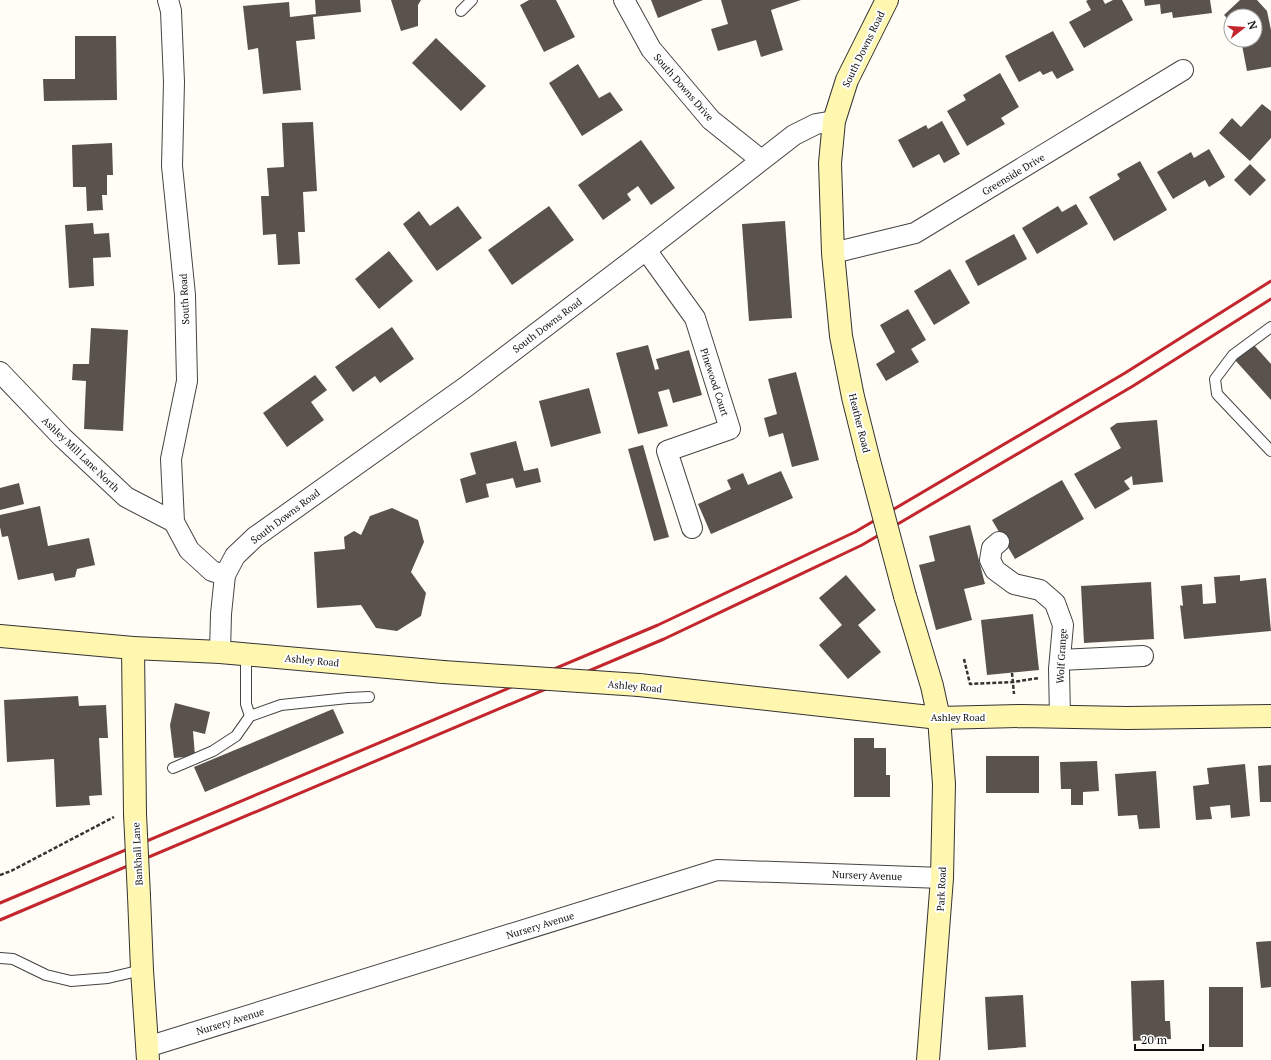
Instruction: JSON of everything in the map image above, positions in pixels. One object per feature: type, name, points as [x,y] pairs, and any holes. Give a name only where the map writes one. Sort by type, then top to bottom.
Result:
[{"type":"main road","name":"South Downs Road","points":[[834,120],[847,80],[887,0]]},
{"type":"main road","name":"Heather Road","points":[[834,120],[830,163],[833,253],[840,336],[868,457],[905,596],[932,686],[939,718]]},
{"type":"main road","name":"Ashley Road","points":[[0,636],[133,648],[246,654],[443,672],[639,685],[939,718],[1022,716],[1127,718],[1271,716]]},
{"type":"main road","name":"Bankhall Lane","points":[[133,648],[135,812],[142,970],[148,1054]]},
{"type":"main road","name":"Park Road","points":[[928,1060],[942,878],[944,784],[939,718]]},
{"type":"street","name":"South Road","points":[[168,0],[171,11],[174,82],[172,166],[185,295],[187,381],[171,459],[174,522],[188,550],[212,571],[225,574]]},
{"type":"street","name":"South Downs Drive","points":[[624,0],[651,49],[712,120],[761,160]]},
{"type":"street","name":"Greenside Drive","points":[[833,253],[915,233],[1183,70]]},
{"type":"street","name":"South Downs Road","points":[[220,652],[221,614],[225,574],[235,556],[255,537],[467,386],[794,135],[816,124],[834,120]]},
{"type":"street","name":"Pinewood Court","points":[[646,250],[695,318],[730,429],[667,451],[692,528]]},
{"type":"street","name":"Ashley Mill Lane North","points":[[0,372],[62,438],[126,497],[174,522]]},
{"type":"street","name":"Wolf Grange","points":[[999,542],[992,548],[990,560],[995,570],[1014,584],[1040,590],[1055,603],[1063,625],[1060,668],[1060,717]]},
{"type":"street","points":[[1060,668],[1143,656]]},
{"type":"street","name":"Nursery Avenue","points":[[148,1054],[717,870],[942,878]]},
{"type":"lane","points":[[461,11],[472,0]]},
{"type":"lane","points":[[1271,328],[1232,355],[1215,379],[1216,394],[1271,450]]},
{"type":"lane","points":[[246,654],[246,704],[250,716]]},
{"type":"lane","points":[[174,768],[213,751],[236,736],[250,716],[281,706],[369,696]]},
{"type":"lane","points":[[0,958],[13,959],[46,974],[71,981],[108,978],[142,970]]},
{"type":"path","points":[[964,659],[970,684],[1013,682],[1060,668]]},
{"type":"path","points":[[0,875],[11,871],[116,816],[135,812]]},
{"type":"building","points":[[315,0],[360,0],[361,12],[313,17],[315,39],[296,41],[301,90],[263,94],[258,48],[248,50],[243,6],[289,2],[290,17],[316,14]]},
{"type":"building","points":[[391,0],[421,0],[418,5],[418,26],[401,31]]},
{"type":"building","points":[[529,0],[556,0],[575,37],[544,52],[520,5]]},
{"type":"building","points":[[651,0],[703,0],[658,18]]},
{"type":"building","points":[[721,0],[801,0],[771,10],[783,50],[761,57],[756,40],[718,51],[711,29],[728,24]]},
{"type":"building","points":[[1103,0],[1105,4],[1113,0],[1122,0],[1133,20],[1084,48],[1069,22],[1091,10],[1086,1]]},
{"type":"building","points":[[1144,0],[1210,0],[1212,13],[1173,18],[1172,12],[1161,14],[1160,4],[1145,6]]},
{"type":"building","points":[[1240,0],[1257,0],[1267,11],[1271,30],[1271,67],[1247,71],[1243,48],[1263,48],[1263,8],[1231,8]]},
{"type":"building","points":[[1053,31],[1074,70],[1057,79],[1052,71],[1043,75],[1040,71],[1019,82],[1005,56]]},
{"type":"building","points":[[75,36],[116,36],[117,100],[44,101],[43,79],[75,79]]},
{"type":"building","points":[[436,38],[486,86],[461,111],[412,63]]},
{"type":"building","points":[[578,64],[599,98],[610,92],[623,110],[582,136],[549,83]]},
{"type":"building","points":[[1000,73],[1019,107],[1001,118],[1005,124],[967,146],[947,111],[966,100],[963,95]]},
{"type":"building","points":[[1262,104],[1271,111],[1271,138],[1250,161],[1219,133],[1232,118],[1241,127]]},
{"type":"building","points":[[942,121],[960,154],[944,163],[939,154],[913,168],[898,140],[926,125],[928,129]]},
{"type":"building","points":[[313,122],[317,191],[303,192],[305,232],[298,232],[300,264],[278,265],[276,234],[263,235],[261,196],[269,196],[267,168],[284,167],[282,123]]},
{"type":"building","points":[[641,140],[675,188],[651,205],[638,186],[627,194],[631,200],[603,220],[578,185]]},
{"type":"building","points":[[112,143],[113,175],[107,175],[107,195],[102,195],[103,210],[87,211],[86,187],[73,187],[72,145]]},
{"type":"building","points":[[1209,149],[1225,177],[1209,187],[1205,180],[1173,199],[1157,172],[1191,152],[1194,158]]},
{"type":"building","points":[[1140,161],[1167,210],[1114,241],[1089,197],[1120,179],[1117,174]]},
{"type":"building","points":[[1250,164],[1266,180],[1250,196],[1234,180]]},
{"type":"building","points":[[1076,204],[1088,224],[1037,254],[1022,228],[1058,206],[1062,212]]},
{"type":"building","points":[[458,206],[482,238],[437,271],[403,224],[419,211],[430,226]]},
{"type":"building","points":[[549,206],[574,240],[512,285],[488,250]]},
{"type":"building","points":[[785,221],[792,318],[749,321],[742,224]]},
{"type":"building","points":[[93,223],[94,234],[109,233],[111,257],[93,258],[94,286],[69,288],[65,225]]},
{"type":"building","points":[[1014,234],[1027,259],[978,286],[965,261]]},
{"type":"building","points":[[389,251],[413,281],[379,309],[355,279]]},
{"type":"building","points":[[950,269],[970,303],[934,325],[914,291]]},
{"type":"building","points":[[908,309],[926,340],[911,349],[919,362],[886,381],[876,364],[895,352],[880,325]]},
{"type":"building","points":[[392,327],[414,359],[380,383],[375,376],[353,392],[335,367]]},
{"type":"building","points":[[91,328],[128,330],[123,431],[84,429],[86,381],[72,380],[73,364],[89,364]]},
{"type":"building","points":[[1253,344],[1271,364],[1271,400],[1235,360]]},
{"type":"building","points":[[648,345],[655,370],[659,369],[656,359],[689,350],[702,395],[673,403],[669,389],[658,392],[668,426],[638,434],[616,353]]},
{"type":"building","points":[[796,372],[819,460],[792,467],[783,433],[769,437],[764,418],[777,414],[768,379]]},
{"type":"building","points":[[315,375],[327,390],[311,402],[324,420],[287,447],[263,413]]},
{"type":"building","points":[[589,388],[601,433],[551,447],[539,401]]},
{"type":"building","points":[[1157,420],[1163,482],[1133,485],[1132,476],[1124,481],[1130,489],[1095,509],[1074,474],[1121,448],[1110,428],[1117,423]]},
{"type":"building","points":[[516,441],[524,471],[538,468],[541,482],[516,488],[513,478],[486,484],[489,497],[466,503],[460,479],[476,474],[470,453]]},
{"type":"building","points":[[643,445],[669,537],[654,541],[628,449]]},
{"type":"building","points":[[781,471],[793,498],[711,534],[698,504],[731,489],[727,480],[743,473],[748,485]]},
{"type":"building","points":[[1062,480],[1084,519],[1015,559],[992,520]]},
{"type":"building","points":[[19,483],[24,504],[0,510],[0,488]]},
{"type":"building","points":[[40,506],[48,546],[89,538],[95,565],[77,569],[75,577],[55,581],[53,573],[18,580],[8,536],[2,537],[0,515]]},
{"type":"building","points":[[392,508],[418,520],[424,542],[411,572],[426,593],[421,616],[397,631],[376,628],[361,605],[317,608],[314,552],[345,549],[344,537],[354,531],[361,535],[370,516]]},
{"type":"building","points":[[970,525],[985,584],[964,589],[972,620],[936,630],[919,565],[935,561],[929,536]]},
{"type":"building","points":[[846,575],[876,610],[858,625],[881,652],[848,679],[819,645],[842,625],[819,598]]},
{"type":"building","points":[[1240,575],[1240,581],[1266,578],[1271,631],[1184,639],[1180,605],[1183,606],[1181,586],[1202,584],[1203,604],[1216,603],[1214,577]]},
{"type":"building","points":[[1151,582],[1154,639],[1084,643],[1081,586]]},
{"type":"building","points":[[1033,614],[1039,670],[987,675],[981,620]]},
{"type":"building","points":[[78,696],[79,706],[106,705],[108,738],[99,738],[102,795],[89,796],[90,805],[56,807],[54,759],[7,762],[4,700]]},
{"type":"building","points":[[175,703],[210,712],[205,734],[193,731],[195,756],[174,758],[170,725]]},
{"type":"building","points":[[333,709],[344,733],[205,792],[194,767]]},
{"type":"building","points":[[854,738],[874,738],[874,748],[886,748],[886,775],[890,775],[890,797],[854,797]]},
{"type":"building","points":[[986,756],[1039,756],[1039,793],[986,793]]},
{"type":"building","points":[[1097,761],[1099,791],[1083,792],[1083,805],[1071,805],[1071,789],[1061,789],[1060,762]]},
{"type":"building","points":[[1245,764],[1250,816],[1231,818],[1230,805],[1210,807],[1212,819],[1196,820],[1193,786],[1209,784],[1207,768]]},
{"type":"building","points":[[1271,765],[1271,802],[1260,802],[1258,766]]},
{"type":"building","points":[[1156,771],[1160,828],[1139,829],[1137,815],[1118,816],[1115,774]]},
{"type":"building","points":[[1271,941],[1271,987],[1261,988],[1256,942]]},
{"type":"building","points":[[1164,980],[1165,1021],[1170,1021],[1171,1039],[1133,1041],[1131,981]]},
{"type":"building","points":[[1209,987],[1243,987],[1243,1047],[1209,1047]]},
{"type":"building","points":[[1023,995],[1026,1047],[988,1050],[985,997]]},
{"type":"railway","points":[[0,903],[658,625],[855,532],[1125,373],[1271,281]]},
{"type":"railway","points":[[0,920],[664,639],[862,545],[1133,386],[1271,299]]}]
